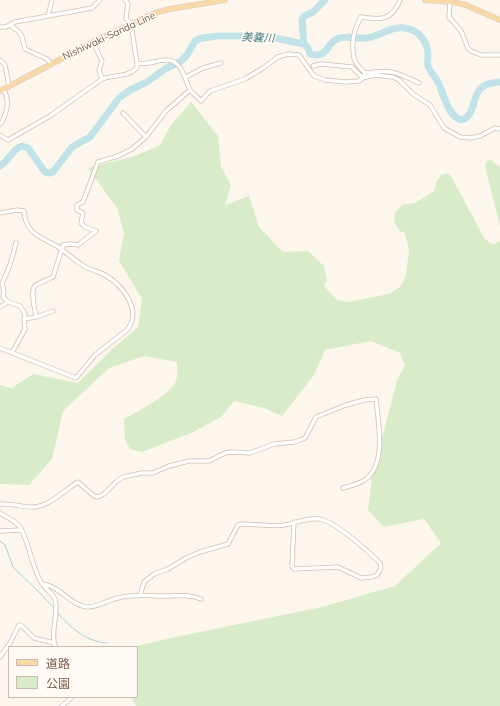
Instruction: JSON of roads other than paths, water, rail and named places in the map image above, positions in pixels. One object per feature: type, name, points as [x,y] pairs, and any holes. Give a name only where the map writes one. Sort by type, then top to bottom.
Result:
[{"type":"main road","name":"Nishiwaki-Sanda Line","points":[[2,90],[94,42],[162,11],[225,0]]},
{"type":"main road","points":[[426,0],[460,3],[473,7],[490,17],[500,20]]},
{"type":"street","points":[[48,16],[52,0]]},
{"type":"street","points":[[0,27],[6,27],[15,22],[92,8],[100,0]]},
{"type":"street","points":[[0,135],[8,140],[50,116],[102,79],[110,76],[130,74],[137,68],[131,24],[126,18],[128,2],[125,0]]},
{"type":"street","points":[[365,73],[354,58],[353,43],[355,30],[361,17],[377,20],[390,15],[395,10],[400,0]]},
{"type":"street","points":[[450,2],[449,17],[461,31],[468,48],[476,54],[500,55]]},
{"type":"street","points":[[10,25],[19,32],[25,49],[47,59],[51,64]]},
{"type":"street","points":[[94,42],[102,61],[99,70],[102,79]]},
{"type":"street","points":[[137,63],[142,65],[168,60],[173,62],[186,77],[190,90],[201,101],[210,91],[244,78],[264,68],[278,57],[288,54],[299,55],[314,76],[326,80],[344,82],[359,81],[363,78],[374,75],[381,75],[399,80],[413,94],[430,106],[444,128],[460,137],[470,138],[480,136],[495,128],[500,129]]},
{"type":"street","points":[[0,60],[5,65],[9,86]]},
{"type":"street","points":[[186,77],[203,68],[221,62]]},
{"type":"street","points":[[314,66],[321,64],[352,67],[363,78]]},
{"type":"street","points":[[365,73],[380,71],[396,72],[419,83]]},
{"type":"street","points":[[363,78],[365,73]]},
{"type":"street","points":[[0,124],[7,107],[6,93],[2,90]]},
{"type":"street","points":[[36,317],[34,286],[53,277],[63,246],[70,244],[78,245],[96,231],[82,223],[84,213],[76,210],[76,205],[83,202],[98,162],[118,156],[132,149],[146,137],[166,112],[190,90]]},
{"type":"street","points":[[123,113],[146,137]]},
{"type":"street","points":[[0,213],[17,210],[24,211],[27,225],[43,240],[55,245],[84,266],[103,274],[114,281],[123,290],[131,305],[133,319],[131,325],[120,336],[95,355],[76,378],[0,348]]},
{"type":"street","points":[[12,353],[25,329],[24,319],[26,314],[20,306],[8,302],[3,298],[4,291],[1,284],[12,261],[16,242]]},
{"type":"street","points":[[0,307],[8,302]]},
{"type":"street","points":[[24,319],[36,317],[53,311]]},
{"type":"street","points":[[0,504],[32,507],[41,506],[78,482],[94,496],[98,497],[104,494],[123,477],[153,472],[189,461],[209,461],[225,453],[250,453],[274,444],[300,440],[305,438],[316,417],[346,405],[364,400],[376,399],[380,441],[378,461],[374,471],[365,480],[343,488]]},
{"type":"street","points":[[0,513],[20,526],[25,537],[32,563],[42,584],[53,594],[56,604],[54,642],[56,646]]},
{"type":"street","points":[[140,596],[144,582],[154,574],[168,569],[186,558],[200,552],[228,544],[238,526],[255,524],[283,525],[294,522],[322,520],[332,524],[380,563],[381,568],[377,575],[361,578],[338,567],[294,570],[292,566],[294,522]]},
{"type":"street","points":[[0,531],[21,530]]},
{"type":"street","points":[[42,584],[48,584],[78,604],[87,608],[120,598],[140,596],[187,595],[201,599]]},
{"type":"street","points":[[0,657],[10,643],[19,625],[22,626],[34,638],[54,642]]},
{"type":"street","points":[[62,706],[71,698]]},
{"type":"waterway","points":[[304,44],[302,20],[304,16],[313,12],[325,0]]},
{"type":"waterway","name":"美嚢川","points":[[0,166],[22,146],[28,148],[45,172],[53,172],[72,147],[90,137],[119,98],[130,90],[147,82],[165,69],[181,61],[187,55],[195,41],[202,38],[218,36],[265,36],[304,44],[308,48],[310,54],[316,55],[324,53],[333,41],[337,39],[348,37],[367,38],[397,28],[413,30],[420,35],[424,42],[428,54],[428,66],[438,82],[446,104],[452,114],[461,120],[467,117],[471,112],[477,93],[482,88],[489,84],[500,82]]},
{"type":"waterway","points":[[0,541],[5,545],[13,567],[55,609]]},
{"type":"waterway","points":[[57,612],[67,623],[85,637],[107,643]]}]
